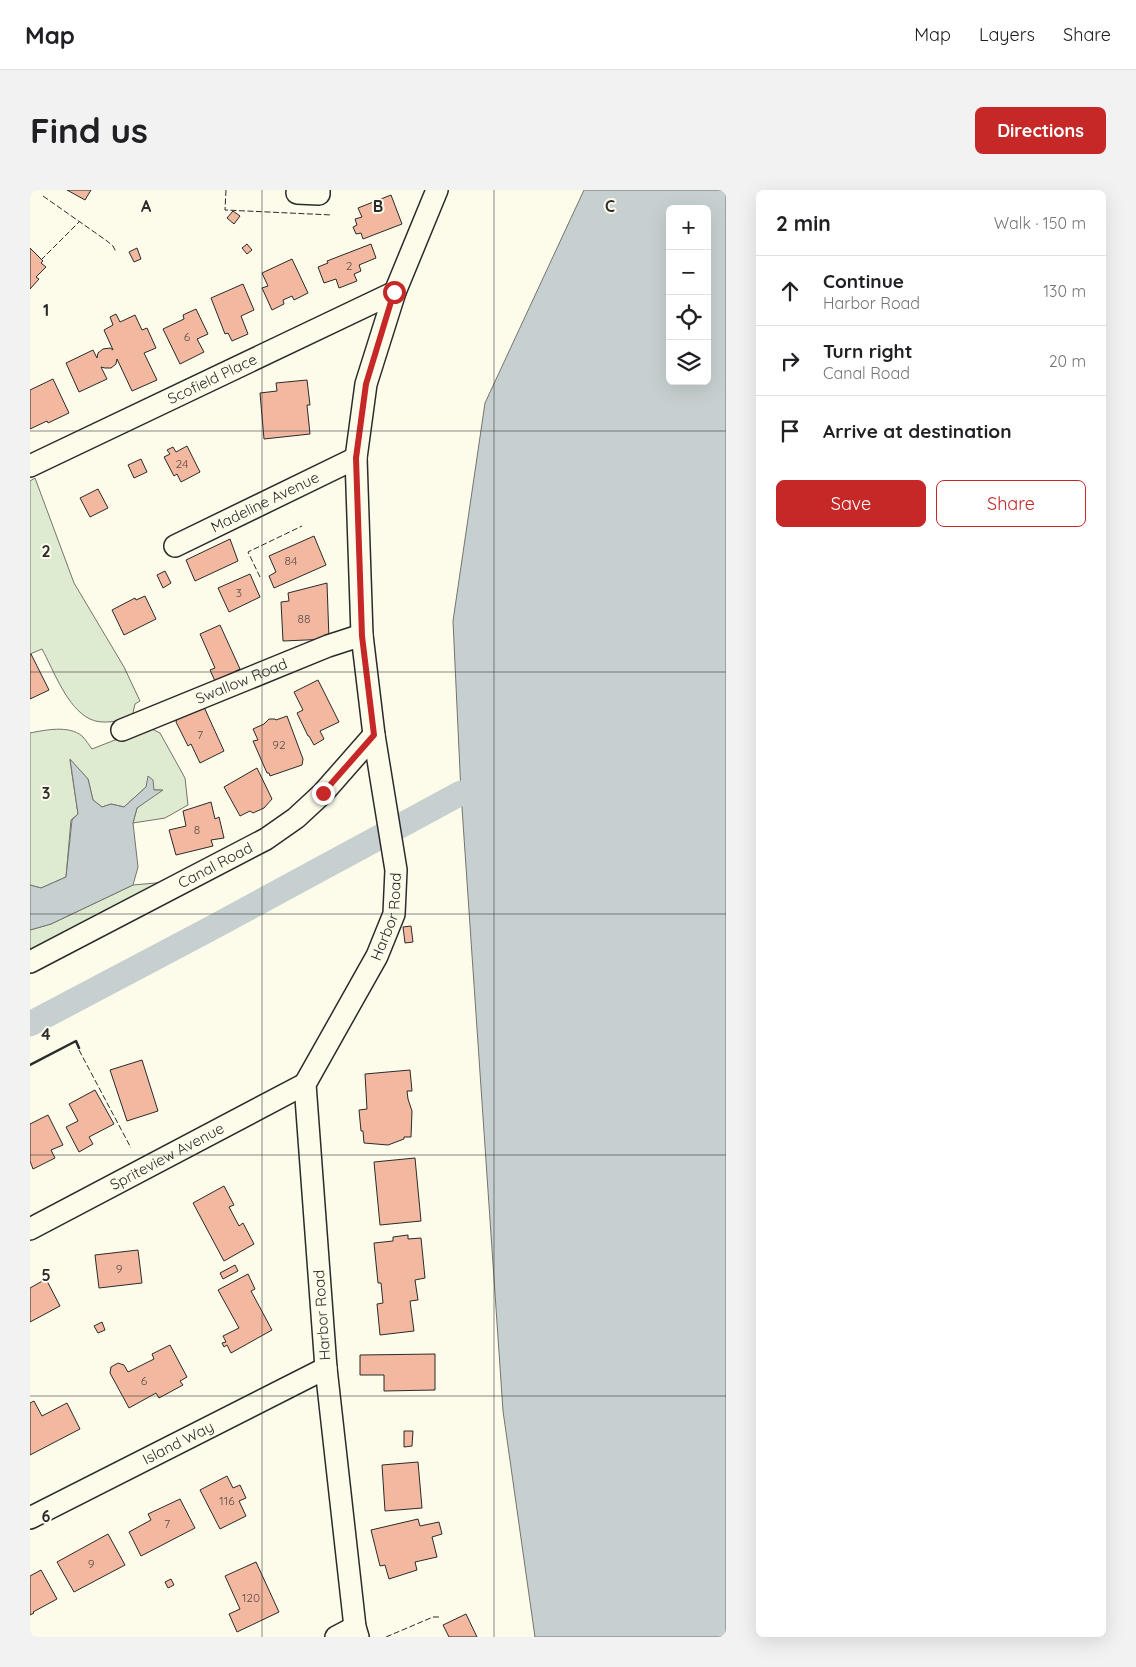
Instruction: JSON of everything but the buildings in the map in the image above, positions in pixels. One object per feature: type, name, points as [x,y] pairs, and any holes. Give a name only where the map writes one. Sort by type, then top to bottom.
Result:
[{"type":"street","points":[[297,193],[318,194],[319,190]]},
{"type":"street","name":"Harbor Road","points":[[350,1634],[326,1368],[305,1084],[377,956],[394,914],[396,870],[374,735],[362,636],[356,458],[366,384],[394,292],[437,190]]},
{"type":"street","name":"Scofield Place","points":[[30,466],[394,292]]},
{"type":"street","name":"Madeline Avenue","points":[[175,546],[356,458]]},
{"type":"street","name":"Swallow Road","points":[[122,730],[328,646],[362,636]]},
{"type":"street","name":"Canal Road","points":[[30,962],[266,839],[296,818],[323,793],[374,735]]},
{"type":"street","name":"Spriteview Avenue","points":[[30,1229],[305,1084]]},
{"type":"street","name":"Island Way","points":[[30,1518],[326,1368]]},
{"type":"green space","points":[[35,478],[74,583],[124,667],[140,701],[135,704],[132,717],[105,722],[90,719],[74,707],[56,678],[42,649],[30,654],[30,481]]},
{"type":"green space","points":[[148,727],[160,733],[185,778],[188,805],[165,818],[133,823],[137,808],[161,790],[146,787],[124,807],[111,804],[102,807],[93,800],[88,779],[70,760],[78,814],[71,820],[66,877],[41,888],[30,885],[30,733],[57,729],[70,730],[82,736],[92,749]]},
{"type":"green space","points":[[167,882],[30,953],[30,930],[51,924],[133,885]]},
{"type":"shaded area","points":[[584,190],[726,190],[726,1637],[535,1637],[503,1411],[461,793],[453,621],[485,403]]},
{"type":"shaded area","points":[[70,759],[88,779],[93,800],[102,807],[111,804],[124,807],[146,787],[148,776],[153,780],[154,790],[163,790],[137,808],[133,823],[138,867],[133,885],[51,924],[30,930],[30,885],[41,888],[66,877],[72,820],[78,814]]},
{"type":"waterway","points":[[30,1024],[461,793]]},
{"type":"fence","points":[[226,190],[225,210],[332,215]]},
{"type":"fence","points":[[43,196],[107,241],[116,252]]},
{"type":"fence","points":[[41,260],[79,222]]},
{"type":"fence","points":[[260,577],[248,552],[302,526]]},
{"type":"fence","points":[[79,1050],[131,1148]]},
{"type":"fence","points":[[386,1637],[433,1617],[439,1617]]},
{"type":"wall","points":[[30,1065],[76,1041],[79,1048]]},
{"type":"route","points":[[323,793],[374,735],[362,636],[356,458],[366,384],[394,292]]}]
